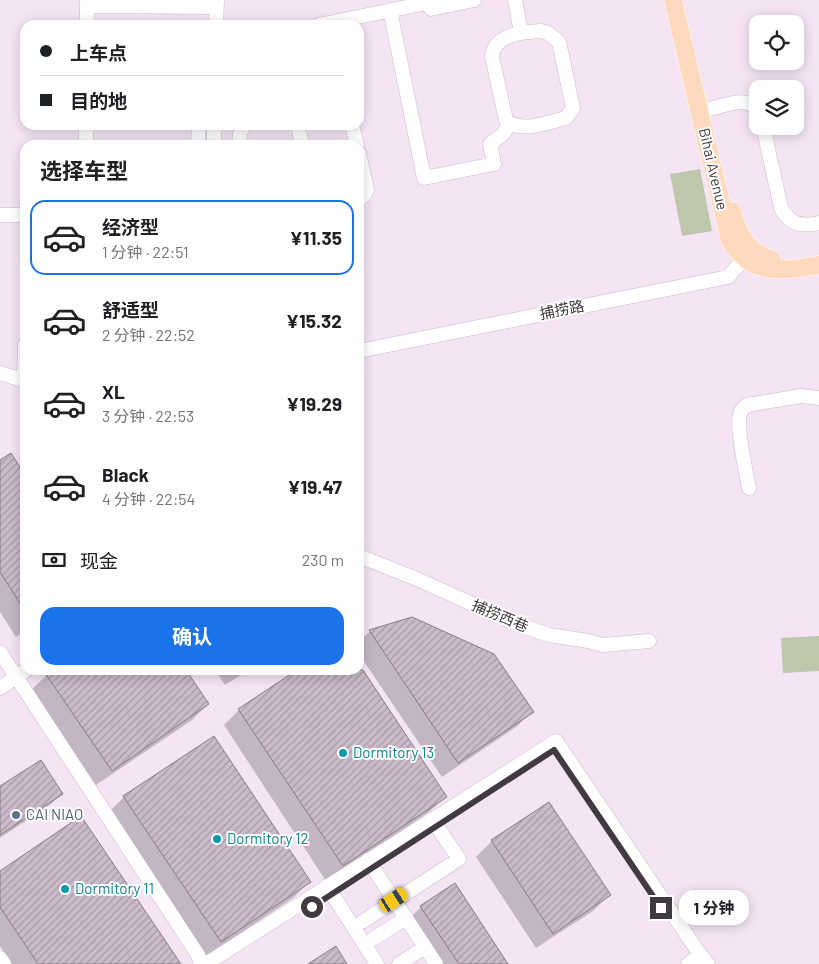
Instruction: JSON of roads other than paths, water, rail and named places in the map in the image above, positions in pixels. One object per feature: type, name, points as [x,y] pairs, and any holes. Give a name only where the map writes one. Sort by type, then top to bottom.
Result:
[{"type":"main road","name":"Bihai Avenue","points":[[673,0],[730,241],[748,253],[779,262],[819,257]]},
{"type":"main road","name":"Bihai Avenue","points":[[683,0],[733,215],[748,253],[756,265],[772,270],[789,270],[819,265]]},
{"type":"street","points":[[364,22],[441,0]]},
{"type":"street","points":[[353,20],[474,0]]},
{"type":"street","points":[[515,0],[521,33]]},
{"type":"street","points":[[87,20],[87,3],[217,4],[216,20]]},
{"type":"street","points":[[390,14],[424,178],[494,164],[490,144],[503,134],[510,124]]},
{"type":"street","points":[[548,32],[559,42],[573,108],[566,118],[528,127],[516,126],[506,120],[492,57],[492,49],[500,40],[521,33],[548,32]]},
{"type":"street","points":[[709,109],[739,102],[749,103]]},
{"type":"street","points":[[765,135],[784,216],[798,224],[819,223]]},
{"type":"street","points":[[364,176],[367,190],[364,195]]},
{"type":"street","points":[[0,215],[20,215]]},
{"type":"street","name":"捕捞路","points":[[364,350],[728,277],[748,253]]},
{"type":"street","points":[[0,373],[20,379]]},
{"type":"street","points":[[749,488],[739,426],[742,409],[747,405],[801,396],[819,398]]},
{"type":"street","name":"捕捞西巷","points":[[364,558],[417,579],[516,624],[548,635],[603,645],[649,641]]},
{"type":"street","points":[[0,652],[11,676],[194,964]]},
{"type":"street","points":[[11,676],[198,955],[201,964]]},
{"type":"street","points":[[206,964],[327,892],[555,747],[700,962]]},
{"type":"street","points":[[362,922],[458,859],[434,823]]},
{"type":"street","points":[[371,864],[436,964]]},
{"type":"street","points":[[224,964],[327,892]]},
{"type":"street","points":[[327,892],[370,964]]},
{"type":"street","points":[[327,892],[378,964]]},
{"type":"street","points":[[373,939],[406,918]]},
{"type":"street","points":[[400,964],[425,948]]},
{"type":"street","points":[[0,958],[4,964]]},
{"type":"place","name":"Dormitory 13","points":[[343,753]]},
{"type":"place","name":"CAI NIAO","points":[[16,815]]},
{"type":"place","name":"Dormitory 12","points":[[217,839]]},
{"type":"place","name":"Dormitory 11","points":[[65,889]]}]
